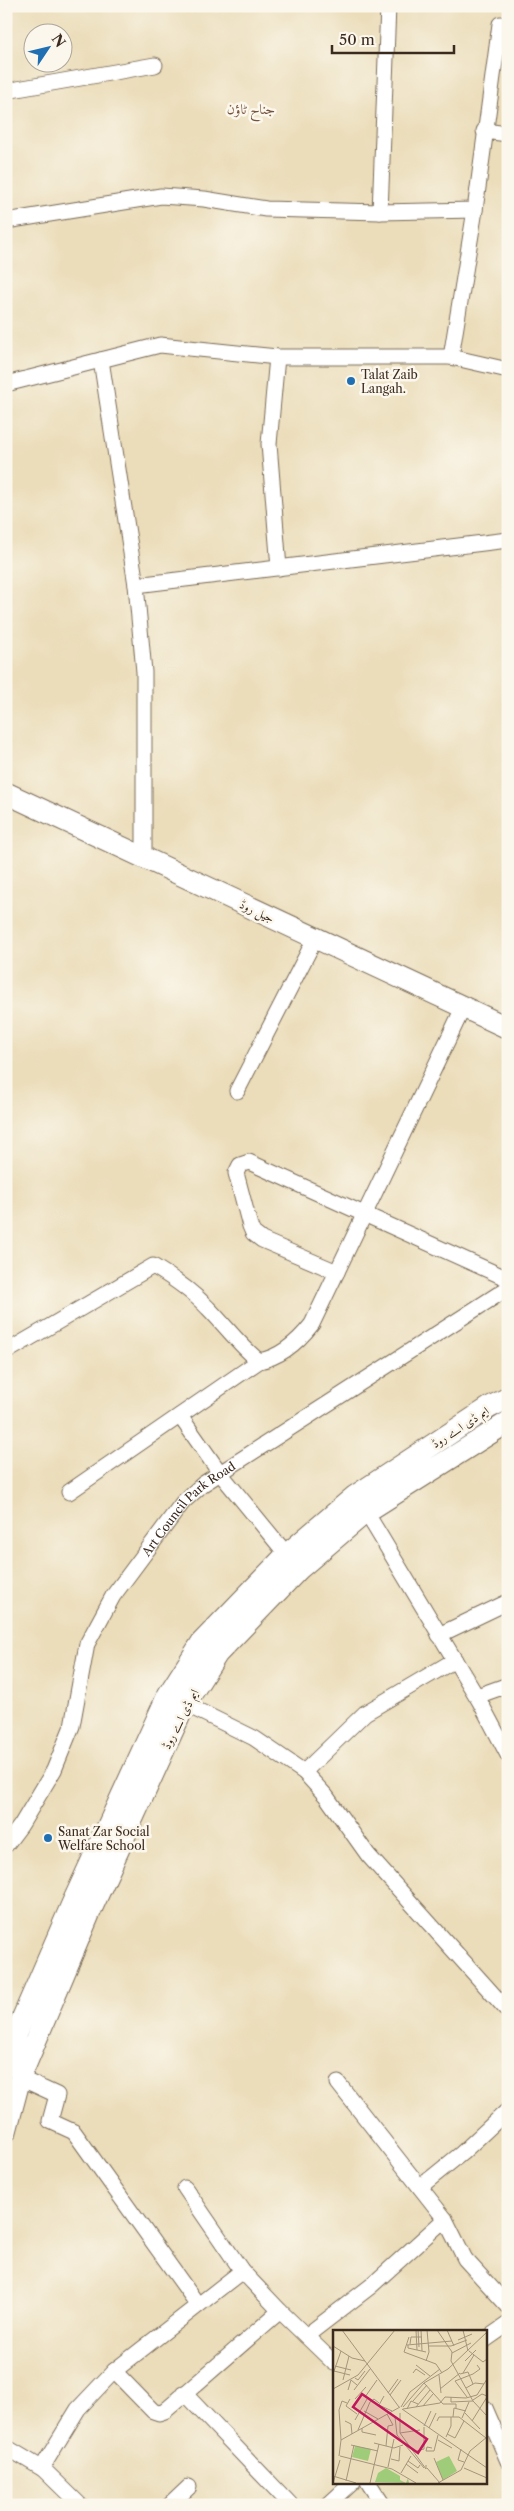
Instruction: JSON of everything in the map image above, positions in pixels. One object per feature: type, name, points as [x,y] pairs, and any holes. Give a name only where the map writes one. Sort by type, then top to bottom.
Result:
[{"type":"main road","name":"جیل روڈ","points":[[6,793],[508,1028]]},
{"type":"main road","name":"ایم ڈی اے روڈ","points":[[6,2131],[13,2072],[11,2031],[81,1908],[185,1704],[217,1654],[292,1562],[355,1496],[490,1407],[508,1398]]},
{"type":"main road","name":"ایم ڈی اے روڈ","points":[[13,2072],[168,1694],[202,1642],[292,1562],[366,1512],[508,1422]]},
{"type":"street","points":[[380,212],[388,6]]},
{"type":"street","points":[[451,357],[500,24]]},
{"type":"street","points":[[6,91],[155,65]]},
{"type":"street","points":[[484,131],[508,134]]},
{"type":"street","points":[[6,221],[161,196],[204,199],[266,209],[380,212],[474,210]]},
{"type":"street","points":[[6,384],[160,345],[278,357],[451,357],[508,370]]},
{"type":"street","points":[[278,357],[269,444],[279,568]]},
{"type":"street","points":[[101,360],[136,585],[144,672],[144,858]]},
{"type":"street","points":[[136,585],[508,540]]},
{"type":"street","points":[[238,1091],[315,939]]},
{"type":"street","points":[[69,1492],[259,1361],[272,1359],[300,1340],[312,1324],[463,1008]]},
{"type":"street","points":[[337,1272],[262,1240],[253,1233],[236,1173],[240,1165],[249,1162],[364,1216],[508,1279]]},
{"type":"street","points":[[6,1352],[152,1266],[175,1279],[206,1306],[246,1351],[259,1361]]},
{"type":"street","name":"Art Council Park Road","points":[[6,1845],[21,1826],[54,1770],[72,1726],[87,1644],[113,1596],[183,1502],[203,1484],[508,1288]]},
{"type":"street","points":[[180,1416],[220,1473],[292,1562]]},
{"type":"street","points":[[366,1512],[477,1696],[508,1755]]},
{"type":"street","points":[[439,1635],[508,1602]]},
{"type":"street","points":[[304,1772],[365,1713],[454,1660]]},
{"type":"street","points":[[477,1696],[508,1685]]},
{"type":"street","points":[[185,1704],[254,1738],[304,1772],[326,1796],[368,1855],[508,2011]]},
{"type":"street","points":[[13,2072],[57,2095],[50,2121],[74,2132],[198,2305]]},
{"type":"street","points":[[338,2083],[445,2219],[465,2259],[508,2306]]},
{"type":"street","points":[[420,2187],[462,2154],[508,2110]]},
{"type":"street","points":[[185,2188],[242,2271],[280,2311],[333,2361]]},
{"type":"street","points":[[306,2336],[371,2286],[445,2219]]},
{"type":"street","points":[[43,2469],[43,2466],[78,2409],[114,2371],[242,2271]]},
{"type":"street","points":[[114,2371],[153,2411],[159,2414],[280,2311]]},
{"type":"street","points":[[486,2339],[508,2324]]},
{"type":"street","points":[[184,2394],[291,2505]]},
{"type":"street","points":[[486,2410],[508,2461]]},
{"type":"street","points":[[6,2447],[43,2469],[80,2505]]},
{"type":"street","points":[[328,2505],[350,2484]]},
{"type":"street","points":[[369,2484],[383,2505]]},
{"type":"street","points":[[170,2505],[189,2487]]},
{"type":"place","name":"Talat Zaib Langah.","points":[[351,381]]},
{"type":"place","name":"Sanat Zar Social Welfare School","points":[[48,1838]]},
{"type":"district","name":"جناح ٹاؤن","points":[[251,109]]}]
